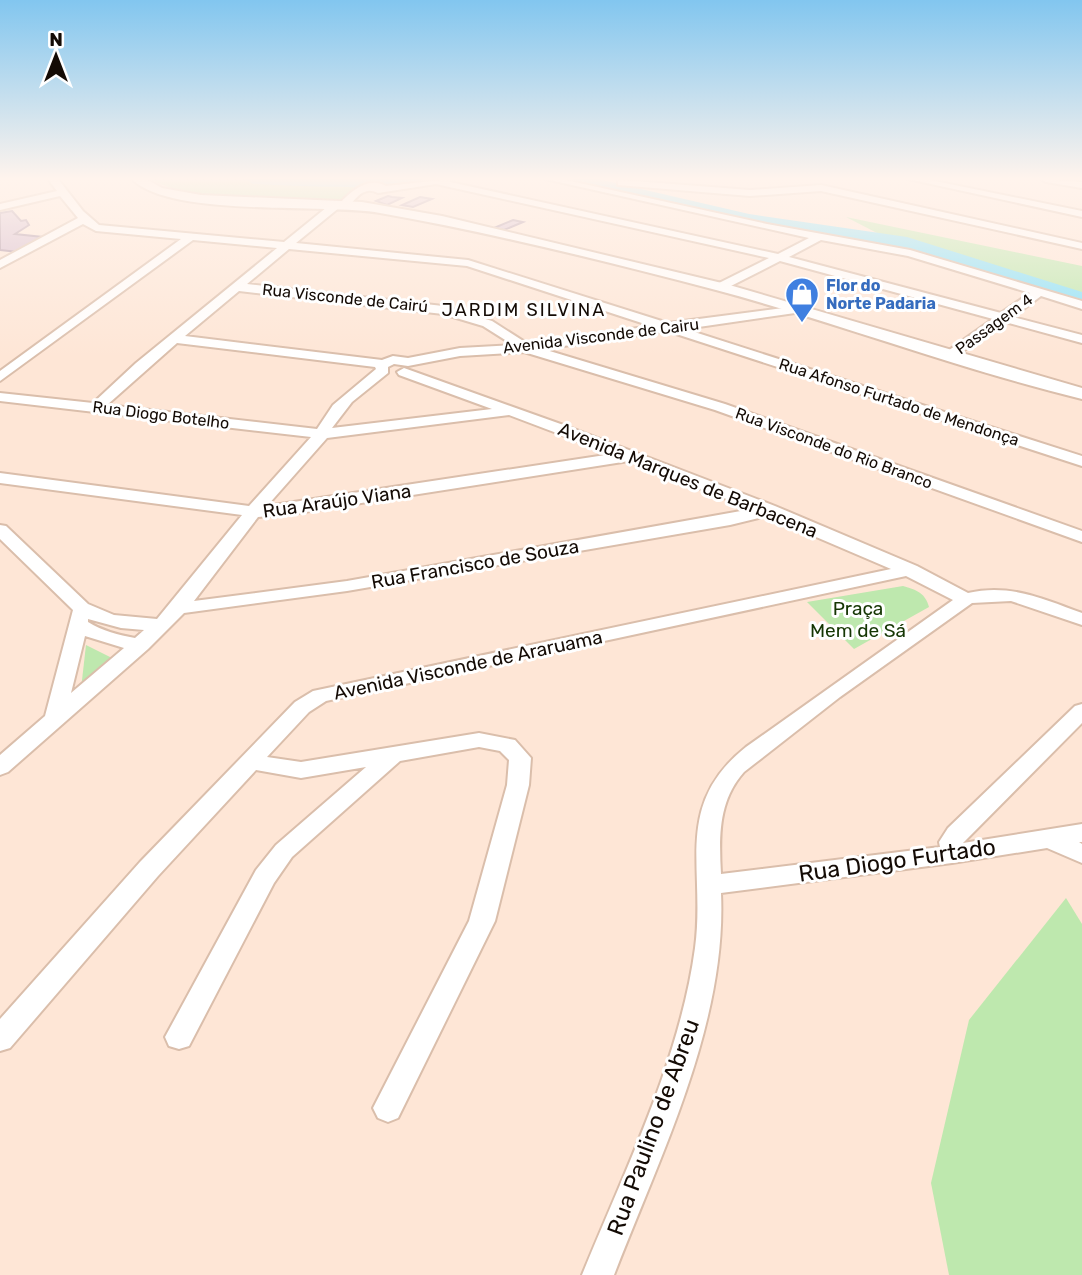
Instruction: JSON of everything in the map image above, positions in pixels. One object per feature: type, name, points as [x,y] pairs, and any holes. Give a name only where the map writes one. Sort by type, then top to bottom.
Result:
[{"type":"main road","points":[[518,238],[721,288],[1082,394]]},
{"type":"street","points":[[0,265],[49,238]]},
{"type":"street","points":[[0,377],[189,238]]},
{"type":"street","name":"Rua Afonso Furtado de Mendonça","points":[[207,238],[468,263],[1082,461]]},
{"type":"street","points":[[97,407],[141,366],[298,238]]},
{"type":"street","points":[[695,238],[778,257],[1082,339]]},
{"type":"street","points":[[721,288],[816,238]]},
{"type":"street","points":[[828,238],[892,249],[1082,305]]},
{"type":"street","points":[[1051,238],[1082,246]]},
{"type":"street","points":[[875,259],[892,249]]},
{"type":"street","points":[[928,274],[947,264]]},
{"type":"street","name":"Rua Visconde de Cairú","points":[[239,287],[437,308],[511,335],[525,348]]},
{"type":"street","name":"Passagem 4","points":[[950,356],[1039,292]]},
{"type":"street","name":"Avenida Visconde de Cairu","points":[[406,367],[460,352],[525,348],[795,309]]},
{"type":"street","points":[[703,324],[716,342]]},
{"type":"street","points":[[176,339],[383,367],[406,367]]},
{"type":"street","points":[[565,342],[569,354],[584,366]]},
{"type":"street","name":"Rua Visconde do Rio Branco","points":[[525,348],[720,407],[1082,537]]},
{"type":"street","points":[[0,767],[163,625],[253,512],[337,417],[343,404],[383,367]]},
{"type":"street","name":"Avenida Marques de Barbacena","points":[[406,367],[769,510],[911,570],[966,600]]},
{"type":"street","name":"Rua Diogo Botelho","points":[[0,397],[323,431],[512,411]]},
{"type":"street","name":"Rua Araújo Viana","points":[[0,478],[253,512],[304,507],[632,456]]},
{"type":"street","name":"Rua Francisco de Souza","points":[[179,608],[347,586],[730,520],[769,510]]},
{"type":"street","points":[[0,530],[80,616],[109,639],[141,645]]},
{"type":"street","name":"Avenida Visconde de Araruama","points":[[0,1039],[149,869],[302,708],[320,696],[911,570]]},
{"type":"street","points":[[966,600],[986,593],[1008,594],[1082,619]]},
{"type":"street","name":"Rua Paulino de Abreu","points":[[597,1275],[675,1079],[696,1010],[710,938],[709,835],[712,808],[721,785],[740,764],[853,677],[966,600]]},
{"type":"street","points":[[80,616],[120,624],[163,625]]},
{"type":"street","points":[[55,719],[80,616]]},
{"type":"street","points":[[952,854],[951,842],[956,834],[1082,711]]},
{"type":"street","points":[[251,761],[301,770],[393,756],[451,743],[494,741],[507,745],[520,758],[520,769],[482,921],[388,1108]]},
{"type":"street","points":[[179,1037],[265,877],[284,851],[393,756]]},
{"type":"street","name":"Rua Diogo Furtado","points":[[711,885],[952,854],[1082,832]]},
{"type":"street","points":[[1047,837],[1082,854]]},
{"type":"green space","points":[[895,238],[950,238],[1082,266],[1082,294]]},
{"type":"green space","name":"Praça Mem de Sá","points":[[903,586],[920,593],[929,607],[854,649],[807,602]]},
{"type":"green space","points":[[86,645],[112,658],[81,689]]},
{"type":"green space","points":[[1066,898],[1082,924],[1082,1275],[949,1275],[931,1183],[969,1020]]},
{"type":"building","points":[[0,238],[40,238],[18,252],[0,250]]},
{"type":"waterway","points":[[877,238],[907,243],[1082,299]]},
{"type":"place","name":"Flor do Norte Padaria","points":[[802,324]]},
{"type":"district","name":"JARDIM SILVINA","points":[[524,310]]}]
